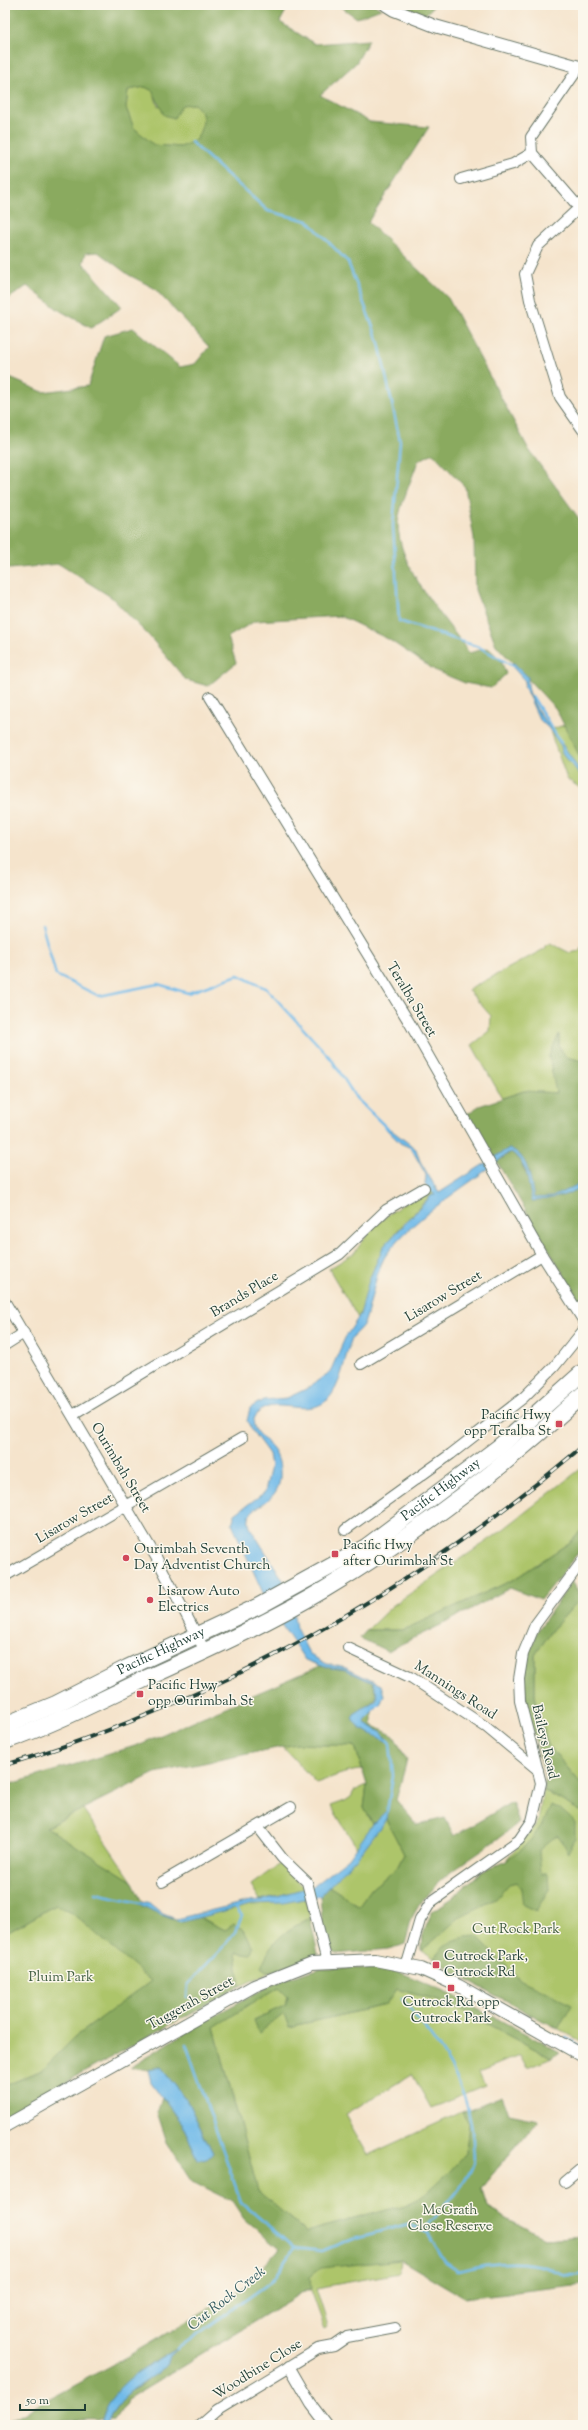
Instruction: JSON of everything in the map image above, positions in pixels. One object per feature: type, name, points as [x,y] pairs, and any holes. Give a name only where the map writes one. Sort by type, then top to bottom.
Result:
[{"type":"main road","name":"Pacific Highway","points":[[5,1725],[56,1704],[127,1668],[198,1636],[259,1606],[296,1587],[366,1547],[434,1498],[499,1447],[583,1372]]},
{"type":"main road","name":"Pacific Highway","points":[[5,1741],[65,1718],[205,1651],[305,1600],[387,1550],[436,1516],[524,1448],[583,1394]]},
{"type":"street","points":[[386,5],[394,10],[435,26],[581,67],[531,137],[532,153],[581,210],[538,246],[525,274],[530,300],[560,397],[583,430]]},
{"type":"street","points":[[461,179],[513,164],[532,153]]},
{"type":"street","name":"Teralba Street","points":[[210,697],[409,1022],[496,1171],[542,1255],[583,1320]]},
{"type":"street","name":"Brands Place","points":[[73,1415],[340,1254],[386,1210],[424,1188]]},
{"type":"street","name":"Lisarow Street","points":[[361,1364],[542,1255]]},
{"type":"street","name":"Ourimbah Street","points":[[5,1302],[156,1557],[205,1651]]},
{"type":"street","name":"Pacific Highway","points":[[345,1530],[451,1454],[523,1398],[554,1368],[583,1331]]},
{"type":"street","points":[[5,1345],[24,1333]]},
{"type":"street","name":"Lisarow Street","points":[[5,1576],[242,1438]]},
{"type":"street","name":"Baileys Road","points":[[407,1964],[420,1920],[431,1902],[519,1840],[532,1821],[541,1783],[520,1701],[519,1679],[523,1654],[536,1625],[583,1560]]},
{"type":"street","name":"Mannings Road","points":[[348,1648],[412,1678],[486,1727],[538,1770]]},
{"type":"street","points":[[162,1882],[291,1807]]},
{"type":"street","points":[[258,1827],[282,1858],[307,1882],[314,1902],[327,1962]]},
{"type":"street","name":"Tuggerah Street","points":[[5,2126],[254,1986],[312,1963],[375,1960],[407,1964],[459,1986],[583,2056]]},
{"type":"street","points":[[565,2182],[583,2167]]},
{"type":"street","name":"Woodbine Close","points":[[200,2425],[216,2411],[318,2349],[334,2346],[347,2337],[395,2328]]},
{"type":"street","points":[[289,2366],[311,2404],[327,2425]]},
{"type":"green space","points":[[5,5],[289,5],[280,22],[315,44],[369,40],[356,63],[320,95],[370,122],[429,127],[368,222],[448,298],[529,450],[583,524],[583,763],[556,709],[496,645],[475,590],[474,538],[465,487],[433,453],[418,461],[399,516],[398,522],[400,539],[405,557],[424,591],[469,653],[488,648],[501,660],[506,674],[491,688],[465,683],[436,671],[388,639],[340,616],[255,621],[228,637],[236,663],[208,686],[186,680],[150,637],[111,597],[59,564],[10,569],[5,566],[5,376],[43,392],[88,386],[104,336],[133,328],[180,367],[195,364],[209,347],[154,288],[129,275],[98,252],[86,253],[83,263],[122,307],[91,328],[59,310],[27,286],[5,301]],"holes":[[[145,87],[153,91],[164,115],[174,118],[182,105],[194,104],[198,108],[203,116],[203,120],[197,139],[181,147],[154,145],[134,128],[126,108],[128,90]]]},
{"type":"green space","points":[[338,5],[375,5],[381,9],[357,18]]},
{"type":"green space","points":[[402,5],[435,5],[424,16]]},
{"type":"green space","points":[[145,87],[153,91],[158,106],[194,104],[198,108],[203,116],[203,120],[197,139],[181,147],[154,145],[134,128],[126,108],[128,90]]},
{"type":"green space","points":[[564,725],[583,763],[583,790],[567,779],[552,737],[550,730]]},
{"type":"green space","points":[[550,943],[570,953],[579,951],[583,944],[583,1061],[566,1057],[559,1046],[559,1036],[549,1056],[557,1093],[524,1091],[502,1098],[472,1045],[490,1031],[491,1016],[468,990],[544,949],[545,946]]},
{"type":"green space","points":[[559,1034],[559,1046],[566,1057],[583,1061],[583,1307],[497,1162],[511,1152],[518,1157],[527,1175],[530,1173],[520,1155],[513,1150],[493,1157],[467,1114],[479,1106],[524,1091],[556,1093],[549,1056]]},
{"type":"green space","points":[[432,1185],[438,1196],[431,1195],[394,1234],[358,1318],[329,1269],[354,1253],[371,1230],[390,1213]]},
{"type":"green space","points":[[583,1467],[583,1528],[572,1541],[513,1580],[403,1630],[367,1630],[392,1606],[496,1535]]},
{"type":"green space","points":[[583,1528],[583,1547],[540,1600],[510,1588],[449,1621],[387,1651],[360,1638],[367,1630],[403,1630],[513,1580],[572,1541]]},
{"type":"green space","points":[[572,1581],[583,1599],[579,1600],[552,1630],[535,1655],[535,1696],[548,1745],[583,1786],[583,1810],[580,1811],[543,1790],[545,1776],[525,1700],[526,1659],[538,1630]]},
{"type":"green space","points":[[583,1599],[583,1786],[548,1745],[535,1696],[535,1655],[552,1630],[579,1600]]},
{"type":"green space","points":[[320,1666],[346,1670],[373,1683],[377,1695],[363,1714],[359,1728],[389,1742],[365,1723],[364,1720],[372,1710],[372,1725],[394,1736],[407,1760],[396,1800],[417,1825],[445,1818],[454,1836],[512,1802],[519,1822],[435,1886],[423,1899],[414,1914],[405,1944],[388,1949],[335,1954],[327,1942],[325,1935],[320,1896],[329,1886],[359,1906],[372,1888],[397,1868],[404,1854],[386,1819],[387,1810],[373,1824],[364,1808],[367,1785],[355,1746],[296,1744],[155,1773],[46,1827],[132,1881],[142,1902],[139,1903],[173,1919],[180,1920],[199,1917],[225,1930],[234,1924],[244,1930],[253,1948],[251,1954],[236,1952],[240,1986],[5,2116],[5,2086],[42,2070],[74,2038],[151,1981],[72,1913],[56,1905],[5,1934],[5,1786],[138,1745]]},
{"type":"green space","points":[[296,1744],[355,1746],[362,1770],[344,1773],[316,1783],[283,1747]]},
{"type":"green space","points":[[367,1785],[364,1808],[373,1824],[357,1848],[331,1806],[345,1801],[351,1797],[354,1791]]},
{"type":"green space","name":"Cut Rock Park","points":[[543,1790],[580,1811],[583,1810],[583,2042],[467,1980],[422,1951],[423,1934],[433,1911],[451,1899],[481,1872],[505,1862],[538,1822]]},
{"type":"green space","points":[[551,1805],[559,1808],[575,1822],[575,1838],[569,1852],[557,1835],[539,1850],[541,1874],[548,1874],[549,1889],[536,1911],[523,1905],[521,1889],[517,1882],[509,1884],[496,1899],[461,1916],[422,1951],[423,1934],[433,1911],[451,1899],[481,1872],[505,1862],[526,1846],[544,1822]]},
{"type":"green space","points":[[83,1809],[132,1881],[45,1828]]},
{"type":"green space","points":[[386,1819],[404,1854],[397,1868],[372,1888],[359,1906],[329,1886],[360,1854]]},
{"type":"green space","points":[[281,1863],[305,1889],[260,1900],[251,1885]]},
{"type":"green space","points":[[306,1899],[310,1918],[287,1931],[261,1967],[269,1973],[240,1986],[236,1951],[225,1930],[199,1917],[251,1904]]},
{"type":"green space","name":"Pluim Park","points":[[56,1905],[72,1913],[152,1981],[74,2038],[42,2070],[5,2086],[5,1934]]},
{"type":"green space","points":[[310,1918],[318,1954],[269,1973],[261,1967],[265,1957],[280,1937]]},
{"type":"green space","points":[[477,1936],[519,1979],[572,2004],[558,2029],[467,1980],[434,1958],[452,1941]]},
{"type":"green space","name":"McGrath Close Reserve","points":[[390,1968],[451,1994],[560,2052],[552,2058],[446,2002],[396,1989],[385,2005],[289,2027],[284,2014],[259,2033],[254,2020],[286,2005],[288,1996],[279,1987],[214,2027],[258,2191],[306,2232],[405,2205],[422,2197],[450,2171],[466,2153],[469,2123],[462,2112],[502,2096],[509,2114],[538,2120],[481,2188],[487,2207],[545,2239],[583,2236],[583,2284],[465,2298],[401,2260],[321,2268],[310,2277],[311,2289],[306,2290],[127,2399],[114,2419],[109,2419],[122,2396],[144,2383],[178,2348],[144,2369],[122,2387],[106,2408],[102,2419],[78,2419],[5,2425],[5,2423],[128,2356],[245,2287],[279,2249],[244,2219],[232,2201],[192,2181],[167,2142],[157,2112],[162,2097],[181,2123],[198,2158],[213,2153],[186,2099],[161,2068],[148,2070],[130,2067],[211,2017],[277,1982],[317,1969]]},
{"type":"green space","name":"McGrath Close Reserve","points":[[279,1987],[288,1996],[286,2005],[254,2020],[284,2014],[289,2027],[385,2005],[396,1989],[446,2002],[552,2058],[527,2068],[520,2055],[479,2072],[485,2086],[431,2108],[412,2074],[345,2115],[368,2155],[462,2112],[469,2123],[466,2153],[448,2174],[538,2120],[481,2188],[487,2207],[545,2239],[583,2236],[401,2260],[399,2273],[316,2288],[328,2326],[325,2329],[311,2290],[306,2290],[127,2399],[114,2419],[78,2417],[35,2425],[388,2210],[306,2232],[258,2192],[214,2026]]},
{"type":"water","points":[[514,663],[528,677],[530,695],[534,704],[583,775],[583,778],[562,753],[561,746],[549,729],[539,719],[524,686],[525,681],[510,664]]},
{"type":"water","points":[[386,1129],[390,1129],[416,1149],[420,1161],[439,1193],[509,1148],[521,1157],[528,1169],[534,1198],[552,1197],[583,1182],[580,1187],[561,1196],[532,1201],[526,1171],[518,1157],[511,1152],[508,1153],[428,1213],[399,1240],[386,1255],[379,1269],[364,1323],[352,1338],[336,1388],[326,1401],[318,1406],[309,1408],[271,1406],[263,1409],[254,1419],[257,1432],[272,1448],[279,1462],[280,1481],[272,1496],[251,1513],[249,1522],[251,1529],[290,1591],[296,1628],[310,1655],[327,1664],[346,1668],[381,1685],[384,1695],[381,1703],[364,1720],[365,1723],[382,1733],[390,1743],[359,1728],[352,1718],[354,1714],[376,1700],[377,1690],[373,1683],[346,1670],[325,1667],[305,1660],[269,1606],[232,1524],[235,1514],[265,1492],[271,1466],[269,1454],[247,1421],[250,1408],[263,1400],[287,1398],[306,1389],[330,1372],[345,1338],[360,1315],[369,1280],[383,1247],[432,1195],[435,1195],[425,1185],[426,1175],[411,1148],[400,1143]]},
{"type":"water","points":[[388,1809],[386,1819],[360,1854],[320,1896],[283,1903],[251,1904],[182,1922],[161,1915],[137,1903],[148,1902],[163,1914],[176,1919],[250,1901],[263,1900],[313,1886],[349,1858],[373,1824]]},
{"type":"water","points":[[161,2068],[186,2099],[213,2153],[207,2159],[198,2158],[181,2123],[151,2082],[148,2070]]},
{"type":"water","points":[[180,2347],[170,2356],[167,2366],[140,2384],[123,2398],[111,2415],[107,2425],[101,2425],[105,2411],[120,2388],[131,2378]]},
{"type":"waterway","points":[[191,142],[268,211],[308,221],[348,262],[379,343],[400,441],[393,526],[399,621],[479,647],[513,666]]},
{"type":"waterway","points":[[532,696],[561,743]]},
{"type":"waterway","points":[[42,925],[56,975],[99,996],[158,984],[188,993],[238,975],[267,989],[332,1060],[356,1098],[389,1130]]},
{"type":"waterway","name":"Cut Rock Creek","points":[[387,1740],[390,1743],[393,1776],[387,1812]]},
{"type":"waterway","points":[[95,1893],[140,1903]]},
{"type":"waterway","name":"Cut Rock Creek","points":[[187,1997],[188,1984],[224,1946],[236,1930],[242,1916],[236,1907],[238,1906]]},
{"type":"waterway","points":[[402,1999],[428,2032],[450,2065],[465,2100],[473,2141],[474,2163],[469,2174],[451,2200],[423,2231]]},
{"type":"waterway","points":[[566,2038],[583,2048]]},
{"type":"waterway","name":"Cut Rock Creek","points":[[177,2349],[273,2280],[294,2248],[241,2202],[186,2044]]},
{"type":"waterway","points":[[294,2248],[322,2251],[351,2239],[408,2224],[428,2233],[446,2263],[458,2271],[486,2265],[517,2263],[543,2266],[563,2274],[583,2274]]},
{"type":"railway","points":[[5,1765],[85,1739],[162,1709],[237,1674],[310,1636],[381,1594],[450,1548],[518,1499],[583,1446]]},
{"type":"place","name":"Pacific Hwy opp Teralba St","points":[[559,1424]]},
{"type":"place","name":"Pacific Hwy after Ourimbah St","points":[[335,1554]]},
{"type":"place","name":"Ourimbah Seventh Day Adventist Church","points":[[126,1558]]},
{"type":"place","name":"Lisarow Auto Electrics","points":[[150,1600]]},
{"type":"place","name":"Pacific Hwy opp Ourimbah St","points":[[140,1694]]},
{"type":"place","name":"Cutrock Park, Cutrock Rd","points":[[436,1965]]},
{"type":"place","name":"Cutrock Rd opp Cutrock Park","points":[[451,1988]]}]
